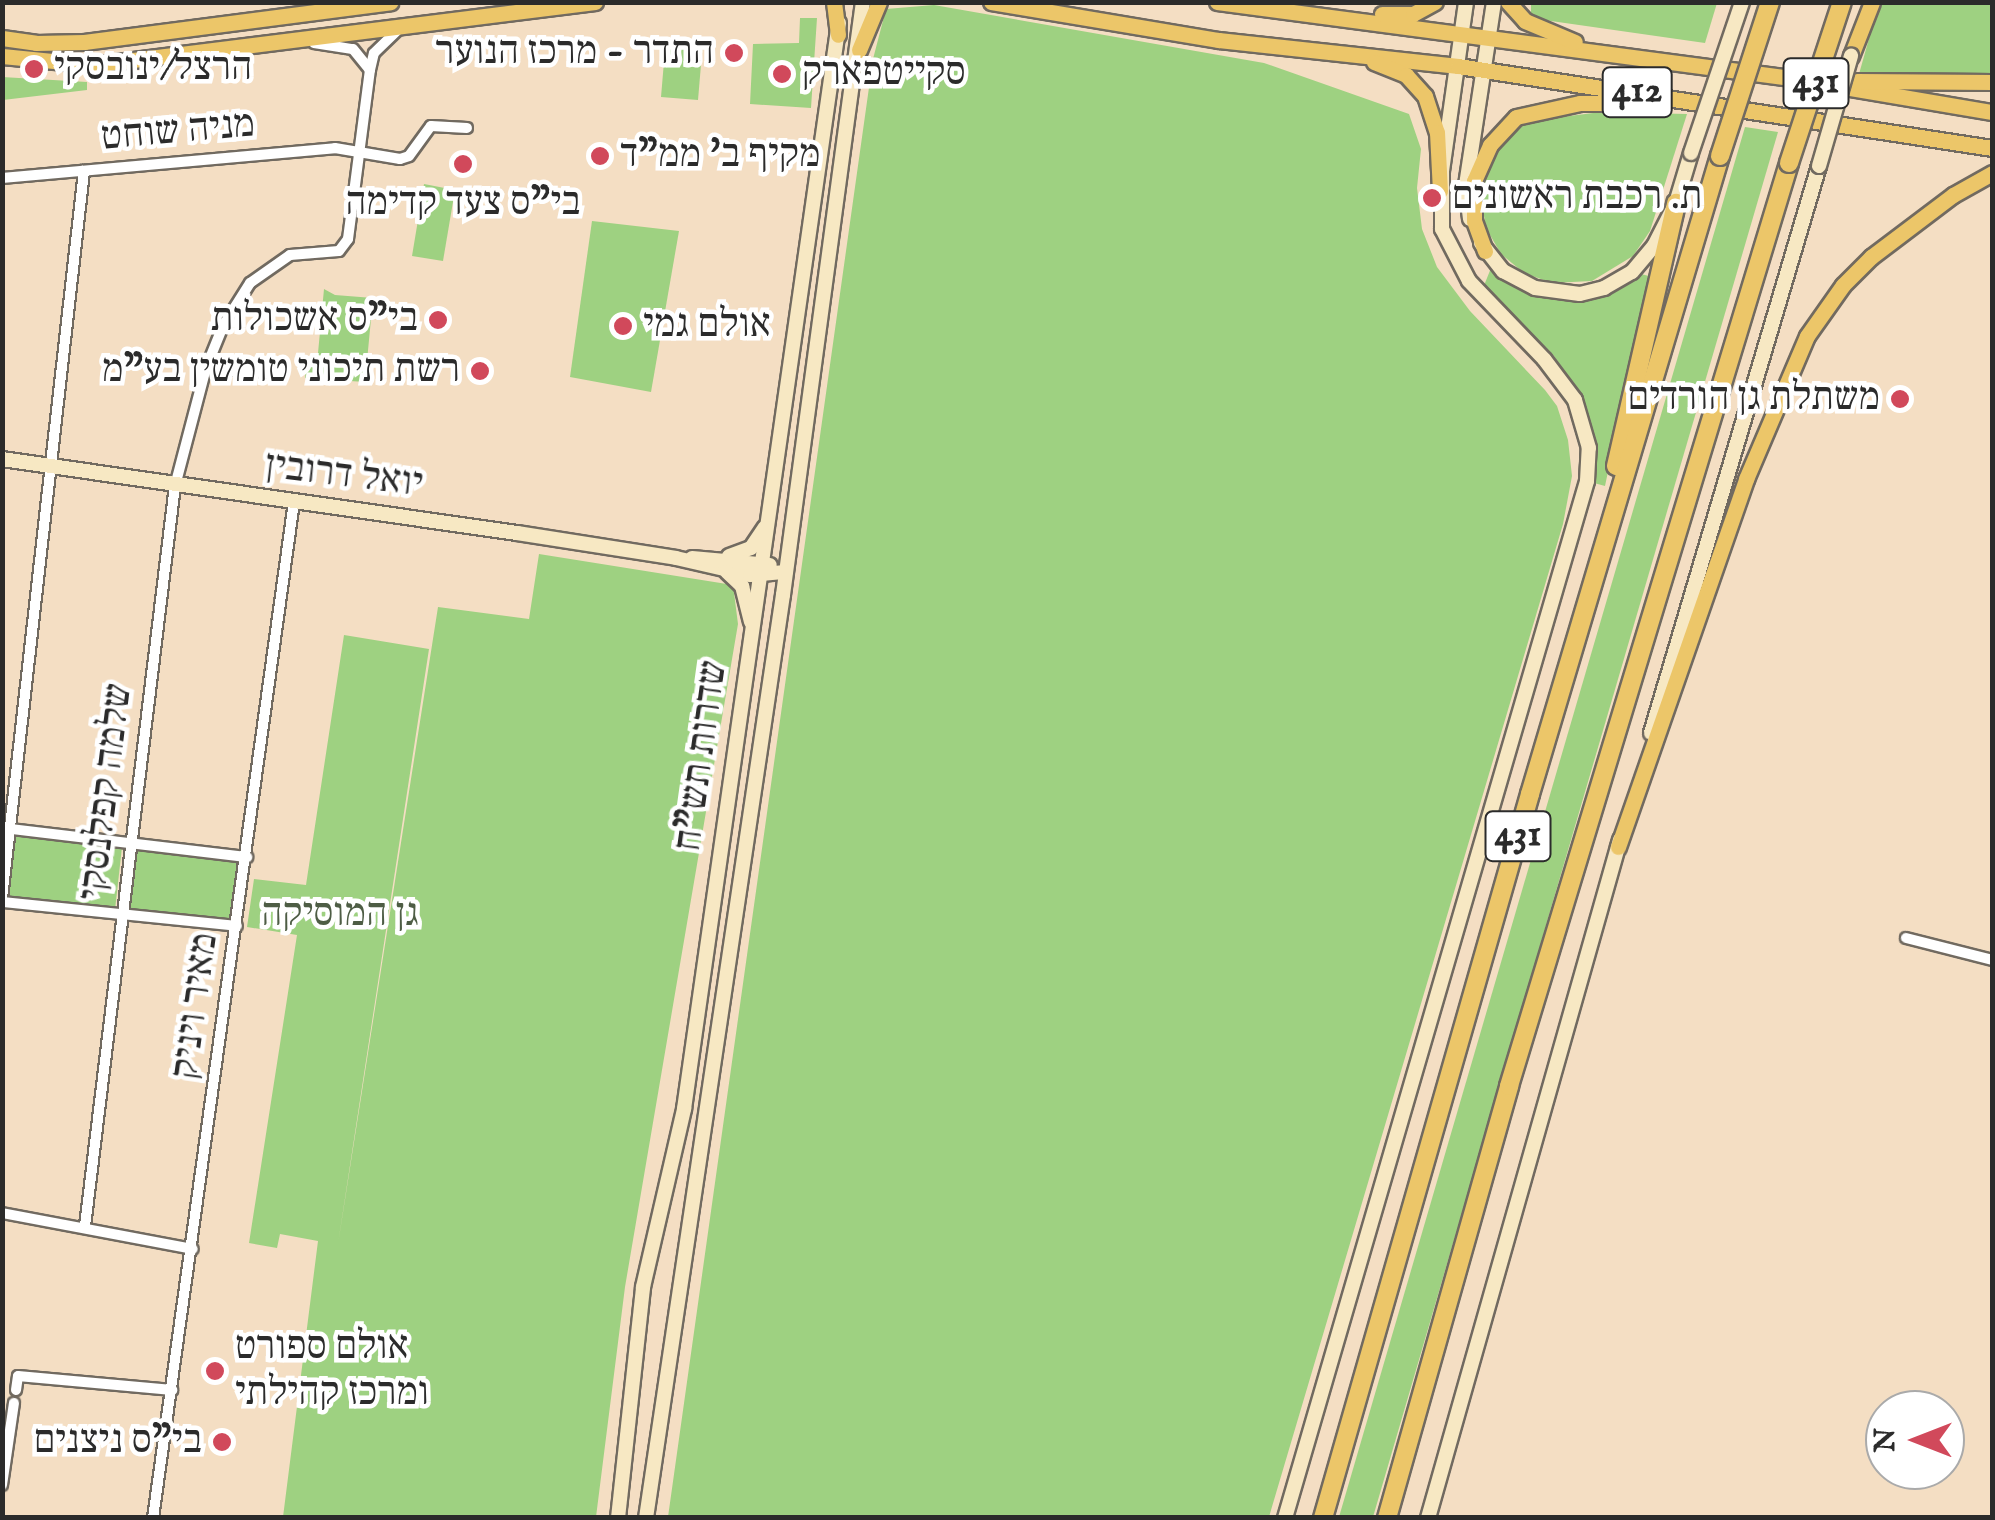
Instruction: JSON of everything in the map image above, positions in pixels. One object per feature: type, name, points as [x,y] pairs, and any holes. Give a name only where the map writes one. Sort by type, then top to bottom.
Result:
[{"type":"highway","name":"431","points":[[1323,1518],[1589,594],[1770,2]]},
{"type":"highway","name":"431","points":[[1390,1518],[1509,1086],[1789,163],[1842,2]]},
{"type":"highway","points":[[1589,594],[1676,203]]},
{"type":"highway","points":[[1314,1518],[1376,1328]]},
{"type":"main road","points":[[2,38],[36,43],[84,42],[390,2]]},
{"type":"main road","points":[[2,56],[93,65],[596,2]]},
{"type":"main road","points":[[837,2],[838,34]]},
{"type":"main road","name":"שדרות תש\"ח","points":[[646,1518],[786,572],[863,2]]},
{"type":"main road","points":[[859,50],[879,2]]},
{"type":"main road","name":"412","points":[[991,2],[1219,40],[1458,66],[1992,148]]},
{"type":"main road","name":"412","points":[[1217,2],[1792,78],[1992,112]]},
{"type":"main road","points":[[1308,13],[1413,14],[1435,2]]},
{"type":"main road","points":[[1440,191],[1466,2]]},
{"type":"main road","points":[[1494,2],[1466,185],[1468,214],[1485,251],[1504,271],[1535,288],[1564,294],[1594,292],[1619,281],[1644,261],[1676,203],[1742,2]]},
{"type":"main road","points":[[1508,2],[1525,21],[1543,30],[1617,56]]},
{"type":"main road","points":[[1428,1518],[1618,848],[1870,2]]},
{"type":"main road","name":"שדרות תש\"ח","points":[[618,1518],[643,1287],[684,1109],[838,34]]},
{"type":"main road","points":[[1284,1518],[1579,516],[1589,463],[1586,432],[1575,400],[1544,359],[1469,281],[1453,256],[1442,229],[1438,132],[1416,83],[1378,64],[1331,52]]},
{"type":"main road","points":[[1792,78],[1922,84],[1992,82]]},
{"type":"main road","points":[[1485,251],[1474,221],[1474,181],[1490,145],[1516,117],[1580,103],[1718,105]]},
{"type":"main road","points":[[1618,848],[1746,478],[1807,336],[1843,285],[1871,257],[1953,195],[1992,173]]},
{"type":"main road","name":"יואל דרובין","points":[[2,459],[786,572]]},
{"type":"main road","points":[[753,633],[742,586],[724,564],[751,548],[771,512]]},
{"type":"street","points":[[358,150],[374,53],[400,28]]},
{"type":"street","points":[[294,42],[353,49],[370,70]]},
{"type":"street","name":"מניה שוחט","points":[[2,178],[335,148],[400,159],[409,156],[431,126],[467,128]]},
{"type":"street","name":"שלמה קפלנסקי","points":[[85,1226],[175,486],[206,368],[223,326],[250,283],[290,255],[339,251],[348,238],[358,150]]},
{"type":"street","points":[[84,171],[2,900],[237,926]]},
{"type":"street","points":[[206,368],[264,372]]},
{"type":"street","name":"מאיר ויניק","points":[[153,1518],[294,502]]},
{"type":"street","points":[[11,828],[246,857]]},
{"type":"street","points":[[1906,938],[1992,960]]},
{"type":"street","points":[[2,1214],[85,1226],[193,1249]]},
{"type":"street","points":[[2,1485],[18,1376],[172,1390]]},
{"type":"green space","points":[[1531,2],[1717,3],[1705,43],[1544,20],[1531,15]]},
{"type":"green space","points":[[1879,3],[1992,3],[1992,75],[1859,74]]},
{"type":"green space","points":[[934,5],[1264,63],[1409,114],[1421,149],[1417,188],[1422,229],[1437,267],[1470,311],[1545,390],[1557,406],[1568,440],[1572,476],[1563,524],[1269,1517],[668,1517],[873,59],[886,9]]},
{"type":"green space","name":"סקייטפארק","points":[[800,18],[817,18],[811,108],[750,104],[753,44],[799,43]]},
{"type":"green space","points":[[666,38],[703,41],[698,100],[661,97]]},
{"type":"green space","points":[[2,77],[87,82],[87,90],[3,100]]},
{"type":"green space","points":[[1601,112],[1687,114],[1650,231],[1633,256],[1592,281],[1552,283],[1524,273],[1501,254],[1486,228],[1481,198],[1489,163],[1505,138],[1530,121]]},
{"type":"green space","points":[[1745,127],[1778,132],[1373,1517],[1339,1517]]},
{"type":"green space","points":[[424,184],[455,190],[443,261],[412,256]]},
{"type":"green space","points":[[592,221],[679,231],[651,392],[570,377]]},
{"type":"green space","points":[[1491,268],[1527,292],[1570,302],[1603,297],[1641,274],[1649,276],[1605,486],[1594,483],[1595,442],[1583,401],[1554,356],[1483,288]]},
{"type":"green space","points":[[324,289],[335,295],[373,298],[365,382],[305,378],[307,359],[318,353]]},
{"type":"green space","name":"גן המוסיקה","points":[[539,554],[733,585],[738,624],[625,1287],[596,1517],[283,1517],[318,1241],[280,1234],[277,1248],[249,1243],[297,935],[247,927],[254,879],[306,885],[344,635],[429,649],[338,1244],[438,607],[529,619]]},
{"type":"green space","points":[[15,834],[122,847],[115,910],[8,898]]},
{"type":"green space","points":[[135,849],[240,863],[232,923],[127,909]]},
{"type":"place","name":"התדר - מרכז הנוער","points":[[734,53]]},
{"type":"place","name":"הרצל/ינובסקי","points":[[34,69]]},
{"type":"place","name":"סקייטפארק","points":[[782,74]]},
{"type":"place","name":"מקיף ב' ממ\"ד","points":[[600,156]]},
{"type":"place","name":"בי\"ס צעד קדימה","points":[[463,164]]},
{"type":"place","name":"ת. רכבת ראשונים","points":[[1432,198]]},
{"type":"place","name":"בי\"ס אשכולות","points":[[438,320]]},
{"type":"place","name":"אולם גמי","points":[[623,326]]},
{"type":"place","name":"רשת תיכוני טומשין בע\"מ","points":[[480,371]]},
{"type":"place","name":"משתלת גן הורדים","points":[[1900,399]]},
{"type":"place","name":"אולם ספורט ומרכז קהילתי","points":[[215,1371]]},
{"type":"place","name":"בי\"ס ניצנים","points":[[222,1442]]}]
